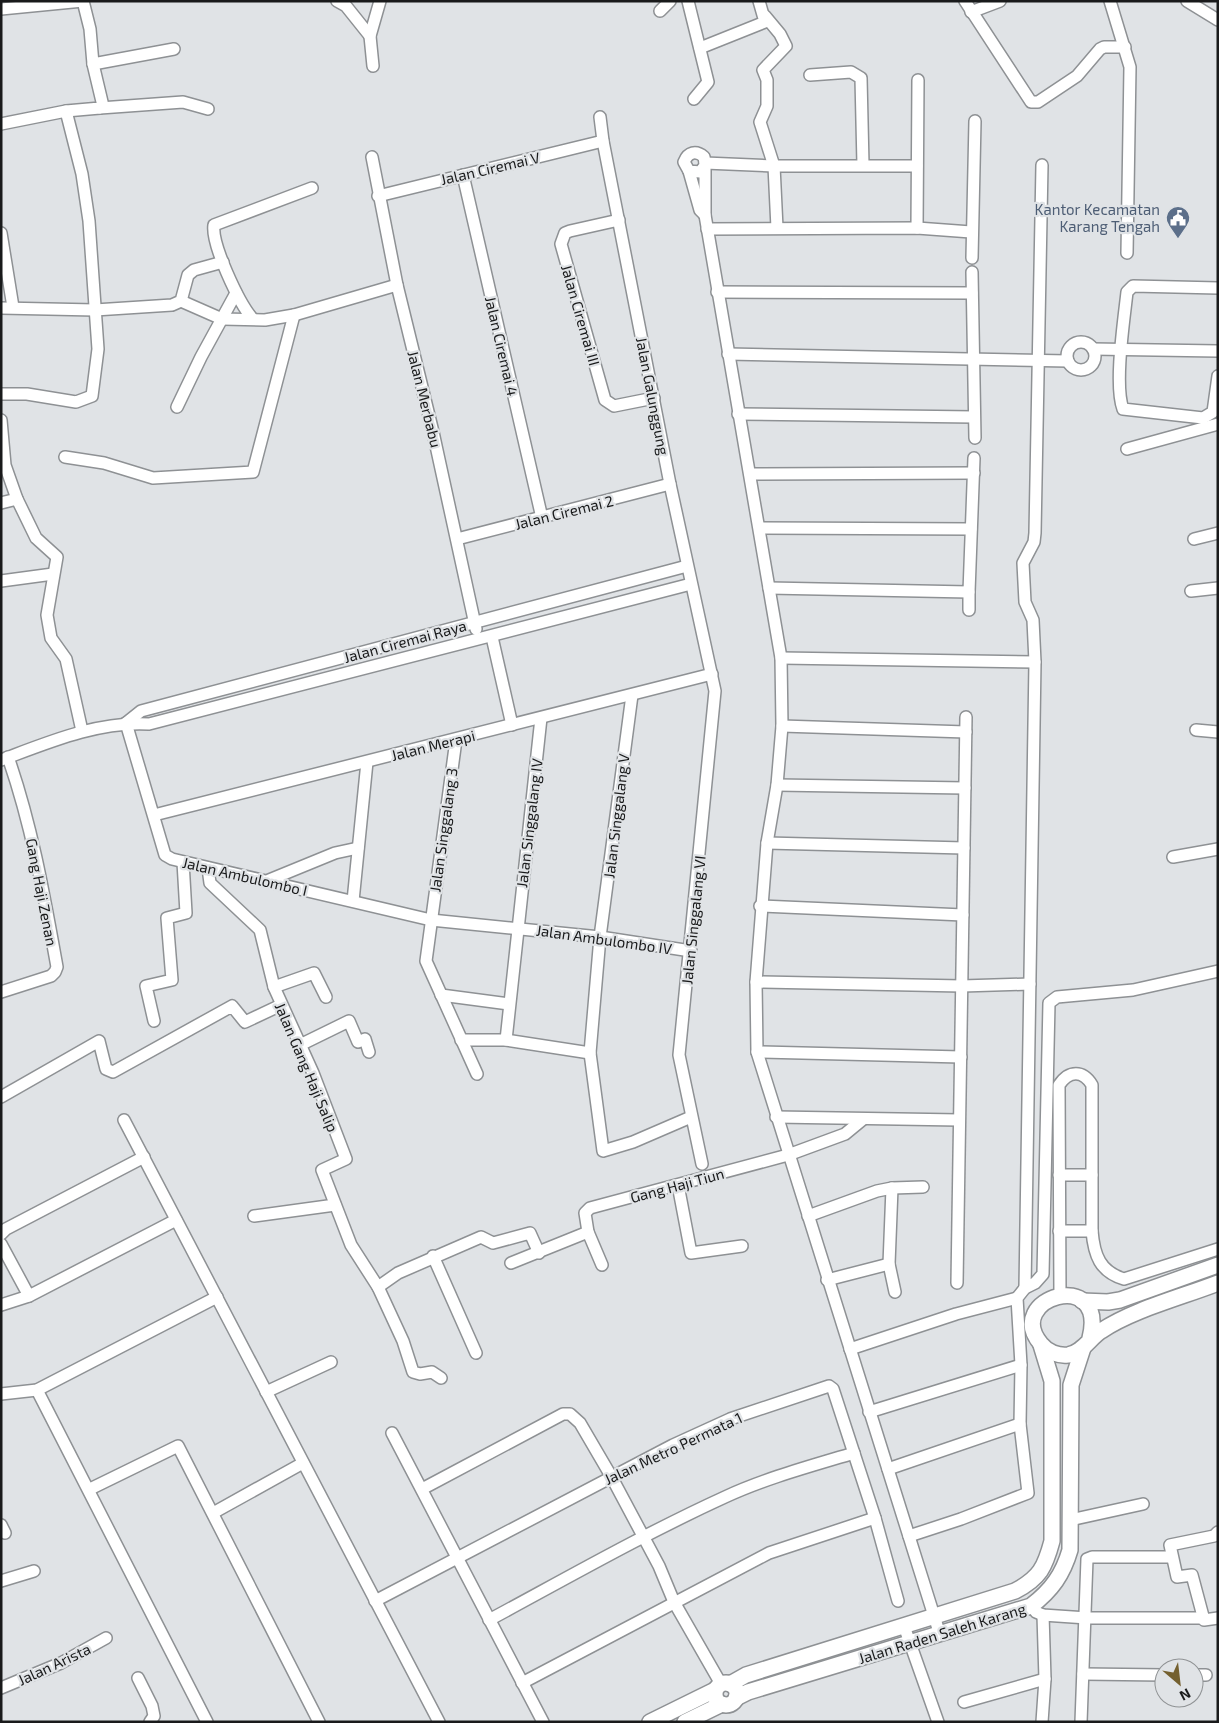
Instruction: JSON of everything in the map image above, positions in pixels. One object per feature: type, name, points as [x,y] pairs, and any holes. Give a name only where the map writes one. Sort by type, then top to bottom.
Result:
[{"type":"main road","points":[[1218,1265],[1120,1300],[1108,1302],[1082,1300],[1060,1295],[1047,1299],[1033,1321],[1034,1334],[1041,1345],[1054,1354],[1069,1355],[1118,1321],[1218,1283]]},
{"type":"main road","points":[[1082,1300],[1091,1311],[1094,1325],[1086,1343]]},
{"type":"main road","name":"Jalan Raden Saleh Karang","points":[[736,1698],[748,1692],[940,1635],[1037,1611],[1063,1572],[1070,1550],[1071,1385],[1086,1343]]},
{"type":"main road","name":"Jalan Raden Saleh Karang","points":[[650,1722],[746,1675],[934,1617],[1030,1583],[1040,1573],[1047,1560],[1052,1541],[1052,1381],[1041,1345]]},
{"type":"main road","points":[[685,1722],[722,1704],[730,1704],[736,1698],[736,1690],[722,1686],[716,1699],[722,1704]]},
{"type":"street","points":[[1,9],[83,1],[90,30],[93,64],[103,106],[100,108]]},
{"type":"street","points":[[337,1],[346,6],[370,36]]},
{"type":"street","points":[[373,66],[370,36],[380,1]]},
{"type":"street","points":[[660,11],[670,1]]},
{"type":"street","points":[[688,1],[708,82],[694,99]]},
{"type":"street","points":[[759,1],[765,16],[780,34],[786,46],[763,70],[767,80],[767,106],[760,122],[774,166],[777,228]]},
{"type":"street","points":[[965,1],[1027,99],[1035,103],[1077,76],[1100,49],[1104,47],[1125,47]]},
{"type":"street","points":[[971,12],[1000,1]]},
{"type":"street","points":[[1110,1],[1130,67],[1127,253]]},
{"type":"street","points":[[1187,1],[1218,20]]},
{"type":"street","points":[[700,48],[762,25],[765,22],[765,16]]},
{"type":"street","points":[[93,64],[174,49]]},
{"type":"street","points":[[810,75],[851,72],[861,78],[863,165]]},
{"type":"street","points":[[917,228],[918,80]]},
{"type":"street","points":[[1,124],[66,111],[100,108],[183,102],[208,109]]},
{"type":"street","points":[[1,394],[27,394],[76,402],[92,396],[98,348],[86,199],[66,111]]},
{"type":"street","name":"Jalan Galunggung","points":[[600,117],[603,142],[670,484],[712,674]]},
{"type":"street","points":[[972,258],[971,232],[975,121]]},
{"type":"street","name":"Jalan Ciremai V","points":[[378,196],[462,174],[603,142]]},
{"type":"street","points":[[705,215],[700,210],[689,171],[684,162],[690,153],[700,154],[704,165],[707,229],[781,658],[782,726],[777,786],[767,843],[760,906],[756,982],[757,1052],[868,1412],[888,1469],[940,1635]]},
{"type":"street","name":"Jalan Merbabu","points":[[372,158],[397,285],[479,640]]},
{"type":"street","points":[[704,165],[917,166]]},
{"type":"street","points":[[689,171],[700,172],[704,165]]},
{"type":"street","points":[[1024,1288],[1034,662],[1033,620],[1025,602],[1023,563],[1034,542],[1035,533],[1042,165]]},
{"type":"street","name":"Jalan Ciremai 4","points":[[462,174],[542,518]]},
{"type":"street","points":[[252,318],[243,307],[223,262],[214,225],[312,188]]},
{"type":"street","name":"Jalan Ciremai III","points":[[619,220],[565,233],[561,244],[606,400],[614,406],[654,398]]},
{"type":"street","points":[[707,229],[917,228],[971,232]]},
{"type":"street","points":[[1,233],[7,308],[95,310],[172,305],[181,301],[222,319],[244,320],[252,318],[265,320],[294,315],[397,285]]},
{"type":"street","points":[[181,301],[188,275],[194,270],[223,262]]},
{"type":"street","points":[[972,272],[975,438]]},
{"type":"street","points":[[1218,288],[1133,286],[1127,292],[1121,350],[1120,401],[1123,409],[1203,418],[1213,412],[1218,376]]},
{"type":"street","points":[[717,292],[972,292]]},
{"type":"street","points":[[177,407],[236,293]]},
{"type":"street","points":[[65,457],[104,463],[154,478],[252,472],[294,315]]},
{"type":"street","points":[[1079,342],[1087,343],[1093,349],[1095,356],[1092,364],[1087,368],[1079,370],[1072,367],[1068,361],[1067,352],[1071,345],[1079,342]]},
{"type":"street","points":[[1093,349],[1218,351]]},
{"type":"street","points":[[728,354],[1038,362],[1068,361]]},
{"type":"street","points":[[738,414],[974,417]]},
{"type":"street","points":[[1,420],[5,465],[17,498],[36,538],[57,557],[46,615],[51,638],[66,659],[82,731]]},
{"type":"street","points":[[1126,449],[1218,424]]},
{"type":"street","points":[[969,610],[974,458]]},
{"type":"street","points":[[750,474],[974,473]]},
{"type":"street","name":"Jalan Ciremai 2","points":[[457,539],[670,484]]},
{"type":"street","points":[[1,503],[17,498]]},
{"type":"street","points":[[760,528],[971,529]]},
{"type":"street","points":[[1194,539],[1218,533]]},
{"type":"street","name":"Jalan Ciremai Raya","points":[[126,723],[141,711],[687,566]]},
{"type":"street","points":[[1,581],[53,574]]},
{"type":"street","name":"Jalan Ciremai Raya","points":[[4,759],[82,731],[126,723],[149,724],[492,637],[691,584]]},
{"type":"street","points":[[769,588],[969,592]]},
{"type":"street","points":[[1191,590],[1218,588]]},
{"type":"street","points":[[582,594],[587,611]]},
{"type":"street","points":[[492,637],[512,725]]},
{"type":"street","points":[[353,655],[356,670]]},
{"type":"street","points":[[781,658],[1034,662]]},
{"type":"street","name":"Jalan Merapi","points":[[154,815],[632,696],[712,674]]},
{"type":"street","name":"Jalan Singgalang VI","points":[[702,1164],[679,1055],[691,951],[715,691],[712,674]]},
{"type":"street","name":"Jalan Singgalang V","points":[[632,696],[600,937],[590,1053],[604,1151],[633,1142],[691,1117]]},
{"type":"street","name":"Jalan Singgalang IV","points":[[506,1040],[516,928],[541,718]]},
{"type":"street","points":[[956,1283],[966,718]]},
{"type":"street","name":"Jalan Ambulombo I","points":[[126,723],[165,854],[172,859],[269,880],[431,920],[516,928]]},
{"type":"street","points":[[782,726],[966,732]]},
{"type":"street","points":[[1196,730],[1218,732]]},
{"type":"street","name":"Jalan Singgalang 3","points":[[431,920],[456,740]]},
{"type":"street","name":"Gang Haji Zenan","points":[[1,992],[51,976],[57,967],[38,860],[23,801],[4,759]]},
{"type":"street","points":[[353,901],[367,762]]},
{"type":"street","points":[[777,786],[965,788]]},
{"type":"street","points":[[767,843],[964,848]]},
{"type":"street","points":[[269,880],[335,853],[358,848]]},
{"type":"street","points":[[1172,857],[1218,849]]},
{"type":"street","points":[[154,1021],[146,986],[172,980],[167,918],[186,913],[184,862]]},
{"type":"street","name":"Jalan Gang Haji Salip","points":[[208,868],[210,883],[260,930],[274,988],[313,1073],[346,1159],[322,1170],[351,1244],[378,1287],[404,1341],[413,1372],[420,1374],[432,1372],[441,1378]]},
{"type":"street","points":[[760,906],[963,915]]},
{"type":"street","points":[[431,920],[426,960],[477,1074]]},
{"type":"street","name":"Jalan Ambulombo IV","points":[[516,928],[600,937],[691,951]]},
{"type":"street","points":[[909,1536],[961,1519],[1028,1493],[1020,1424],[1021,1366],[1017,1298],[1024,1288],[1035,1283],[1043,1274],[1050,1001],[1064,996],[1133,990],[1218,972]]},
{"type":"street","points":[[274,988],[314,973],[326,997]]},
{"type":"street","points":[[756,982],[962,986],[1030,984]]},
{"type":"street","points":[[441,995],[509,1004]]},
{"type":"street","points":[[1,1097],[99,1041],[106,1069],[113,1072],[232,1006],[245,1022],[281,1005]]},
{"type":"street","points":[[300,1045],[349,1021],[358,1042],[364,1039],[369,1052]]},
{"type":"street","points":[[461,1040],[506,1040],[590,1053]]},
{"type":"street","points":[[757,1052],[960,1057]]},
{"type":"street","points":[[1060,1295],[1059,1085],[1071,1073],[1080,1073],[1088,1078],[1092,1085],[1092,1231],[1094,1249],[1101,1265],[1112,1276],[1124,1279],[1218,1249]]},
{"type":"street","points":[[776,1117],[862,1120],[959,1120]]},
{"type":"street","points":[[124,1120],[439,1722]]},
{"type":"street","name":"Gang Haji Tiun","points":[[588,1232],[586,1213],[590,1208],[788,1155],[845,1134],[862,1120]]},
{"type":"street","points":[[1,1234],[6,1229],[144,1157]]},
{"type":"street","points":[[1059,1175],[1092,1175]]},
{"type":"street","points":[[678,1185],[691,1253],[742,1246]]},
{"type":"street","points":[[808,1216],[892,1188],[923,1187]]},
{"type":"street","points":[[892,1188],[889,1264],[895,1292]]},
{"type":"street","points":[[254,1216],[336,1205]]},
{"type":"street","points":[[1,1305],[29,1296],[176,1220]]},
{"type":"street","points":[[1059,1231],[1092,1231]]},
{"type":"street","points":[[378,1287],[398,1273],[481,1237],[493,1243],[530,1232],[539,1253]]},
{"type":"street","points":[[511,1263],[588,1232],[602,1265]]},
{"type":"street","points":[[1,1244],[29,1296]]},
{"type":"street","points":[[434,1256],[476,1353]]},
{"type":"street","points":[[827,1280],[889,1264]]},
{"type":"street","points":[[1,1394],[38,1390],[217,1296]]},
{"type":"street","points":[[850,1349],[956,1314],[1017,1298]]},
{"type":"street","points":[[266,1392],[331,1362]]},
{"type":"street","points":[[868,1412],[1021,1366]]},
{"type":"street","name":"Jalan Metro Permata 1","points":[[375,1601],[611,1476],[730,1420],[830,1386],[833,1389],[875,1518],[898,1601]]},
{"type":"street","points":[[38,1390],[207,1722]]},
{"type":"street","points":[[422,1489],[563,1414],[570,1414],[580,1423],[611,1476],[659,1566],[674,1602],[722,1686]]},
{"type":"street","points":[[888,1469],[1020,1424]]},
{"type":"street","points":[[392,1433],[543,1722]]},
{"type":"street","points":[[90,1489],[178,1446],[319,1722]]},
{"type":"street","points":[[489,1620],[643,1537],[725,1497],[810,1466],[854,1453]]},
{"type":"street","points":[[213,1513],[303,1463]]},
{"type":"street","points":[[1070,1520],[1143,1504]]},
{"type":"street","points":[[522,1684],[769,1553],[875,1518]]},
{"type":"street","points":[[1218,1532],[1214,1536],[1170,1545],[1177,1577],[1192,1576],[1204,1620],[1218,1618]]},
{"type":"street","points":[[1081,1722],[1087,1618],[1086,1562],[1089,1558],[1169,1557]]},
{"type":"street","points":[[1,1581],[34,1571]]},
{"type":"street","points":[[1042,1722],[1045,1679],[1037,1611],[1087,1618],[1200,1618]]},
{"type":"street","points":[[904,1626],[938,1722]]},
{"type":"street","name":"Jalan Arista","points":[[1,1688],[61,1663],[106,1638]]},
{"type":"street","points":[[1083,1674],[1154,1675]]},
{"type":"street","points":[[138,1678],[154,1713],[150,1722]]},
{"type":"street","points":[[964,1702],[1045,1679]]},
{"type":"place","name":"Kantor Kecamatan Karang Tengah","points":[[1178,239]]}]
